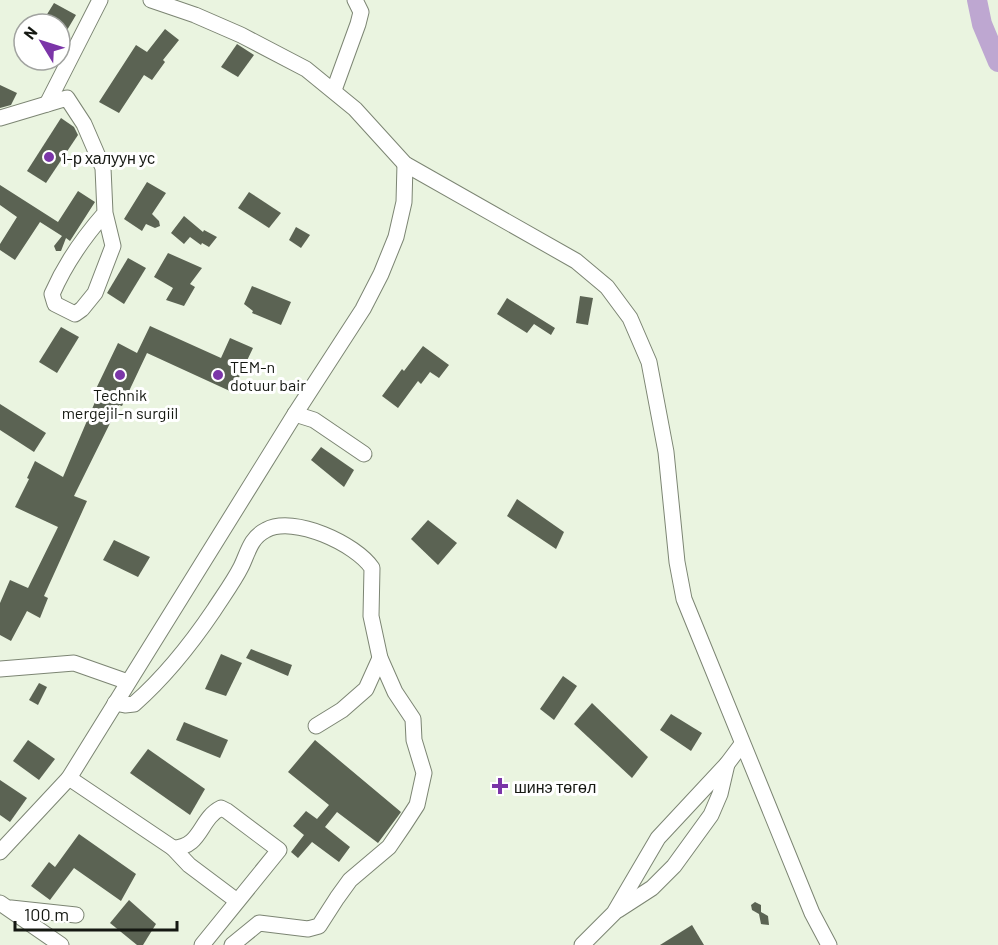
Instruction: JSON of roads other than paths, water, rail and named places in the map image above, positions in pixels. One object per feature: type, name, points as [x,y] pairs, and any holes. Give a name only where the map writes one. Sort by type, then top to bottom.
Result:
[{"type":"street","points":[[47,104],[100,0]]},
{"type":"street","points":[[151,0],[195,15],[241,35],[306,69],[355,109],[405,164],[576,261],[607,287],[630,318],[649,362],[666,452],[677,562],[684,599],[812,912],[829,945]]},
{"type":"street","points":[[334,90],[361,12],[356,0]]},
{"type":"street","points":[[0,118],[67,98],[84,124],[103,168],[105,213],[113,246],[95,293],[75,314],[55,304],[52,294],[62,271],[88,232],[105,213]]},
{"type":"street","points":[[0,852],[69,778],[295,414],[363,309],[396,237],[404,202],[405,164]]},
{"type":"street","points":[[295,414],[314,420],[364,454]]},
{"type":"street","points":[[115,703],[134,704],[177,662],[241,567],[250,543],[266,529],[291,525],[318,532],[360,553],[372,568],[371,616],[380,658],[395,692],[413,718],[414,740],[424,774],[417,805],[389,847],[350,880],[319,926],[308,929],[259,923],[232,945]]},
{"type":"street","points":[[316,726],[342,710],[366,690],[380,658]]},
{"type":"street","points":[[0,669],[74,663],[128,682]]},
{"type":"street","points":[[614,913],[658,838],[727,764],[742,744]]},
{"type":"street","points":[[582,945],[614,913],[652,888],[674,866],[711,815],[720,794],[727,764]]},
{"type":"street","points":[[69,778],[173,848],[189,865],[237,901]]},
{"type":"street","points":[[173,848],[183,848],[191,844],[214,812],[221,808],[279,850],[202,945]]},
{"type":"street","points":[[4,905],[76,915]]},
{"type":"street","points":[[4,905],[61,945]]},
{"type":"waterway","points":[[977,0],[982,24],[998,62]]},
{"type":"place","name":"1-р халуун ус","points":[[49,157]]},
{"type":"place","name":"Technik mergejil-n surgiil","points":[[120,375]]},
{"type":"place","name":"TEM-n dotuur bair","points":[[218,375]]},
{"type":"place","name":"шинэ төгөл","points":[[500,786]]}]
